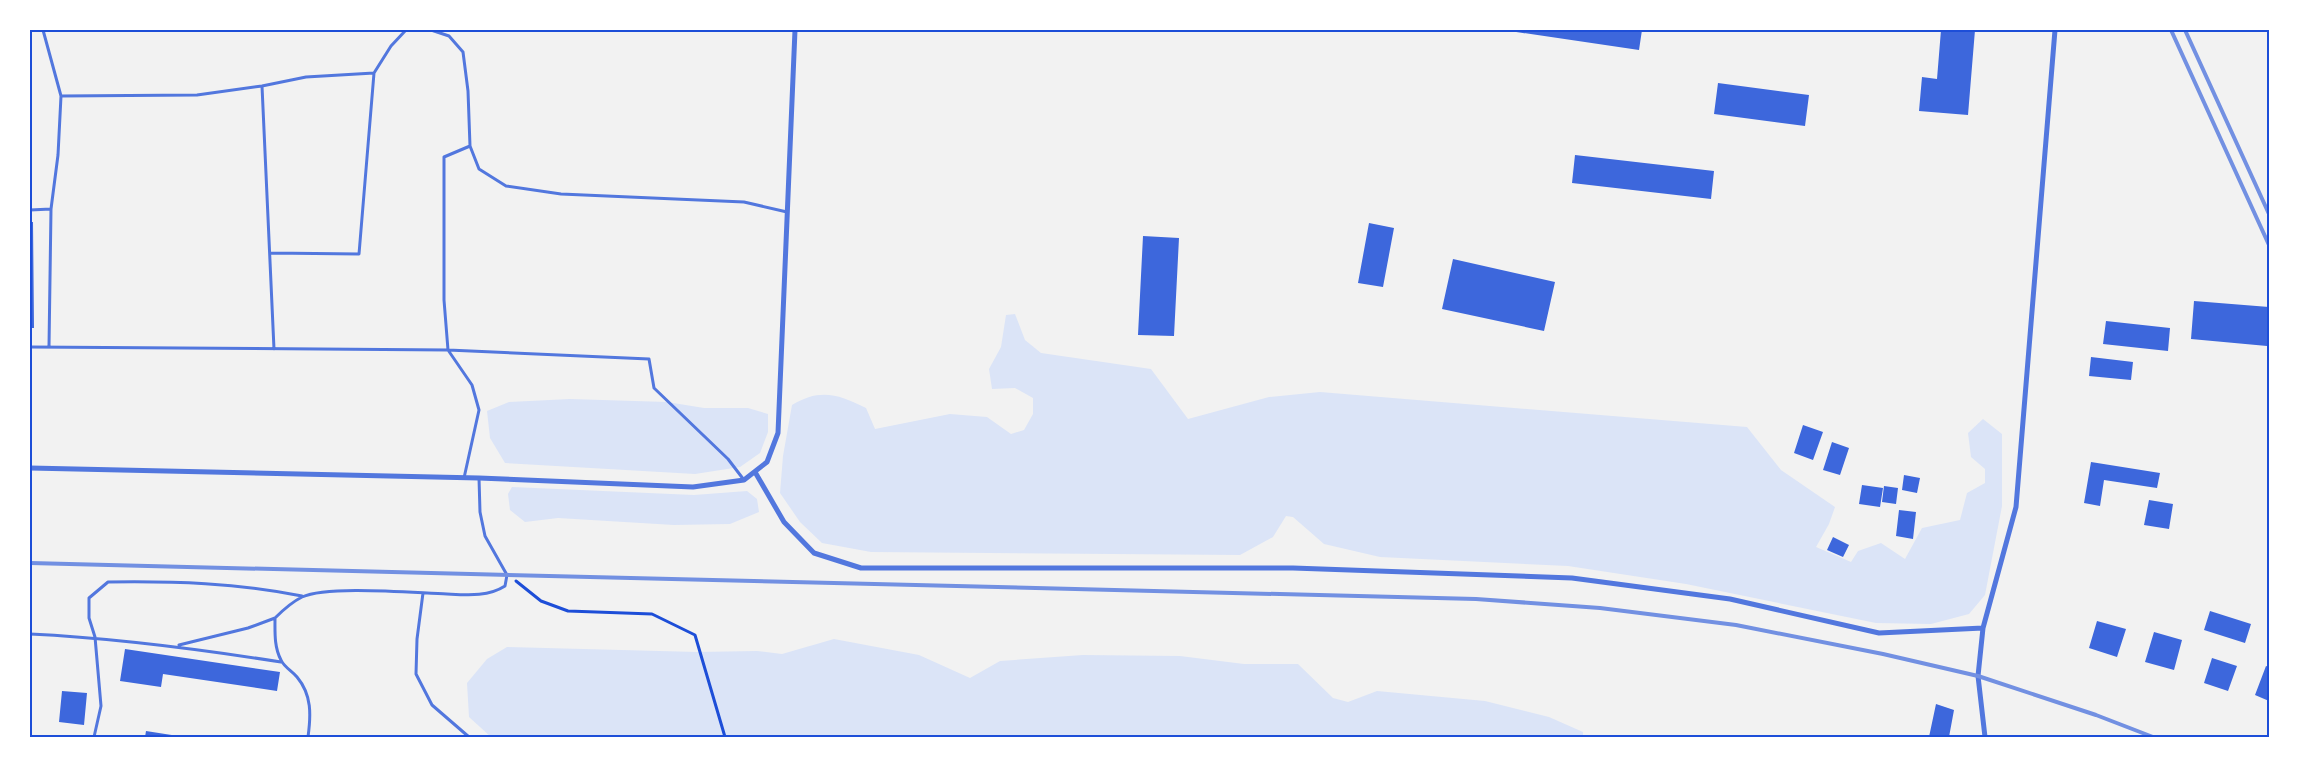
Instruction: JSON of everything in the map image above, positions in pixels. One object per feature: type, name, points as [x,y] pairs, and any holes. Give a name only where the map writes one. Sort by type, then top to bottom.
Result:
[{"type":"street","points":[[30,468],[479,478],[693,487],[744,480],[767,462],[778,433],[795,30]]},
{"type":"street","points":[[1985,737],[1978,676],[1983,628],[2016,507],[2055,30]]},
{"type":"street","points":[[755,472],[784,522],[814,553],[861,568],[1293,568],[1572,578],[1730,600],[1879,633],[1983,628]]},
{"type":"lane","points":[[43,30],[61,96],[58,155],[51,209],[49,347]]},
{"type":"lane","points":[[270,253],[359,254],[374,73],[391,46],[406,30],[431,30],[449,36],[463,52],[468,91],[470,146],[479,169],[506,186],[561,194],[744,202],[787,212]]},
{"type":"lane","points":[[61,96],[197,95],[262,86],[306,77],[374,73]]},
{"type":"lane","points":[[262,86],[274,349]]},
{"type":"lane","points":[[464,478],[479,410],[472,385],[448,350],[444,300],[444,157],[470,146]]},
{"type":"lane","points":[[30,210],[51,209]]},
{"type":"lane","points":[[30,347],[448,350],[649,359],[654,388],[728,459],[744,480]]},
{"type":"lane","points":[[94,737],[101,706],[95,637],[89,618],[89,598],[108,582],[175,581],[271,590],[303,596],[327,592],[494,594],[505,586],[507,575],[485,536],[480,512],[479,478]]},
{"type":"lane","points":[[423,593],[417,639],[416,674],[432,705],[469,737]]},
{"type":"lane","points":[[176,646],[248,628],[275,618],[303,596]]},
{"type":"lane","points":[[275,618],[276,644],[282,662],[298,678],[308,696],[310,722],[308,737]]},
{"type":"lane","points":[[30,634],[95,637],[176,646],[282,662]]},
{"type":"path","points":[[507,575],[541,601],[568,611],[652,614],[695,635],[725,737]]},
{"type":"shaded area","points":[[1015,314],[1025,340],[1041,353],[1151,369],[1188,419],[1269,397],[1320,392],[1747,427],[1781,470],[1835,507],[1829,524],[1816,547],[1851,562],[1858,551],[1881,543],[1905,559],[1922,528],[1960,520],[1967,493],[1985,483],[1985,469],[1971,457],[1968,433],[1983,419],[2002,434],[2002,506],[1985,595],[1969,614],[1931,624],[1876,623],[1686,584],[1568,566],[1380,557],[1324,544],[1293,517],[1286,516],[1273,537],[1240,555],[871,552],[822,543],[800,522],[780,493],[783,456],[792,405],[811,396],[838,396],[866,408],[875,429],[950,414],[987,417],[1011,434],[1024,430],[1033,414],[1033,398],[1015,388],[992,389],[989,369],[1001,347],[1006,315]]},
{"type":"shaded area","points":[[570,399],[667,402],[704,408],[748,408],[768,414],[768,432],[760,453],[740,467],[695,474],[505,463],[490,438],[487,411],[509,402]]},
{"type":"shaded area","points":[[512,487],[694,495],[747,491],[757,499],[759,512],[730,524],[674,525],[558,518],[525,522],[510,510],[508,494]]},
{"type":"shaded area","points":[[834,639],[919,655],[970,678],[1000,661],[1083,655],[1180,656],[1244,664],[1298,664],[1333,698],[1348,702],[1377,691],[1485,701],[1549,717],[1583,732],[1583,737],[491,737],[469,717],[467,683],[487,659],[507,647],[697,652],[757,651],[782,654]]},
{"type":"building","points":[[1503,30],[1642,30],[1639,50]]},
{"type":"building","points":[[1941,30],[1975,30],[1968,115],[1919,111],[1922,77],[1937,79]]},
{"type":"building","points":[[1718,83],[1809,95],[1805,126],[1714,114]]},
{"type":"building","points":[[1575,155],[1714,171],[1711,199],[1572,183]]},
{"type":"building","points":[[30,222],[33,222],[34,328],[30,328]]},
{"type":"building","points":[[1369,223],[1394,228],[1383,287],[1358,283]]},
{"type":"building","points":[[1143,236],[1179,238],[1174,336],[1138,335]]},
{"type":"building","points":[[1453,259],[1555,282],[1544,331],[1442,309]]},
{"type":"building","points":[[2194,301],[2269,307],[2267,346],[2191,339]]},
{"type":"building","points":[[2106,321],[2170,328],[2168,351],[2103,344]]},
{"type":"building","points":[[2091,357],[2133,362],[2131,380],[2089,376]]},
{"type":"building","points":[[1803,425],[1823,432],[1813,460],[1794,453]]},
{"type":"building","points":[[1832,442],[1849,448],[1840,475],[1823,470]]},
{"type":"building","points":[[2091,462],[2160,473],[2157,488],[2104,480],[2100,506],[2084,503]]},
{"type":"building","points":[[1904,475],[1920,478],[1917,493],[1902,490]]},
{"type":"building","points":[[1862,485],[1883,488],[1880,507],[1859,504]]},
{"type":"building","points":[[1884,486],[1898,488],[1896,504],[1882,502]]},
{"type":"building","points":[[2149,500],[2173,504],[2169,529],[2144,525]]},
{"type":"building","points":[[1899,510],[1916,512],[1913,539],[1896,536]]},
{"type":"building","points":[[1833,537],[1849,545],[1843,557],[1827,550]]},
{"type":"building","points":[[2210,611],[2251,624],[2245,643],[2204,630]]},
{"type":"building","points":[[2097,621],[2126,629],[2117,657],[2089,648]]},
{"type":"building","points":[[2154,632],[2182,640],[2174,670],[2145,662]]},
{"type":"building","points":[[125,649],[280,672],[277,691],[163,674],[161,687],[120,681]]},
{"type":"building","points":[[2212,658],[2237,666],[2228,691],[2204,683]]},
{"type":"building","points":[[2266,666],[2269,667],[2269,701],[2255,695]]},
{"type":"building","points":[[62,691],[87,693],[84,725],[59,722]]},
{"type":"building","points":[[1936,704],[1954,710],[1949,737],[1929,737]]},
{"type":"building","points":[[146,731],[178,736],[178,737],[145,737]]},
{"type":"railway","points":[[2171,30],[2269,245]]},
{"type":"railway","points":[[2185,30],[2269,214]]},
{"type":"railway","points":[[30,563],[1476,599],[1600,608],[1736,625],[1883,654],[1978,676],[2096,715],[2153,737]]}]
